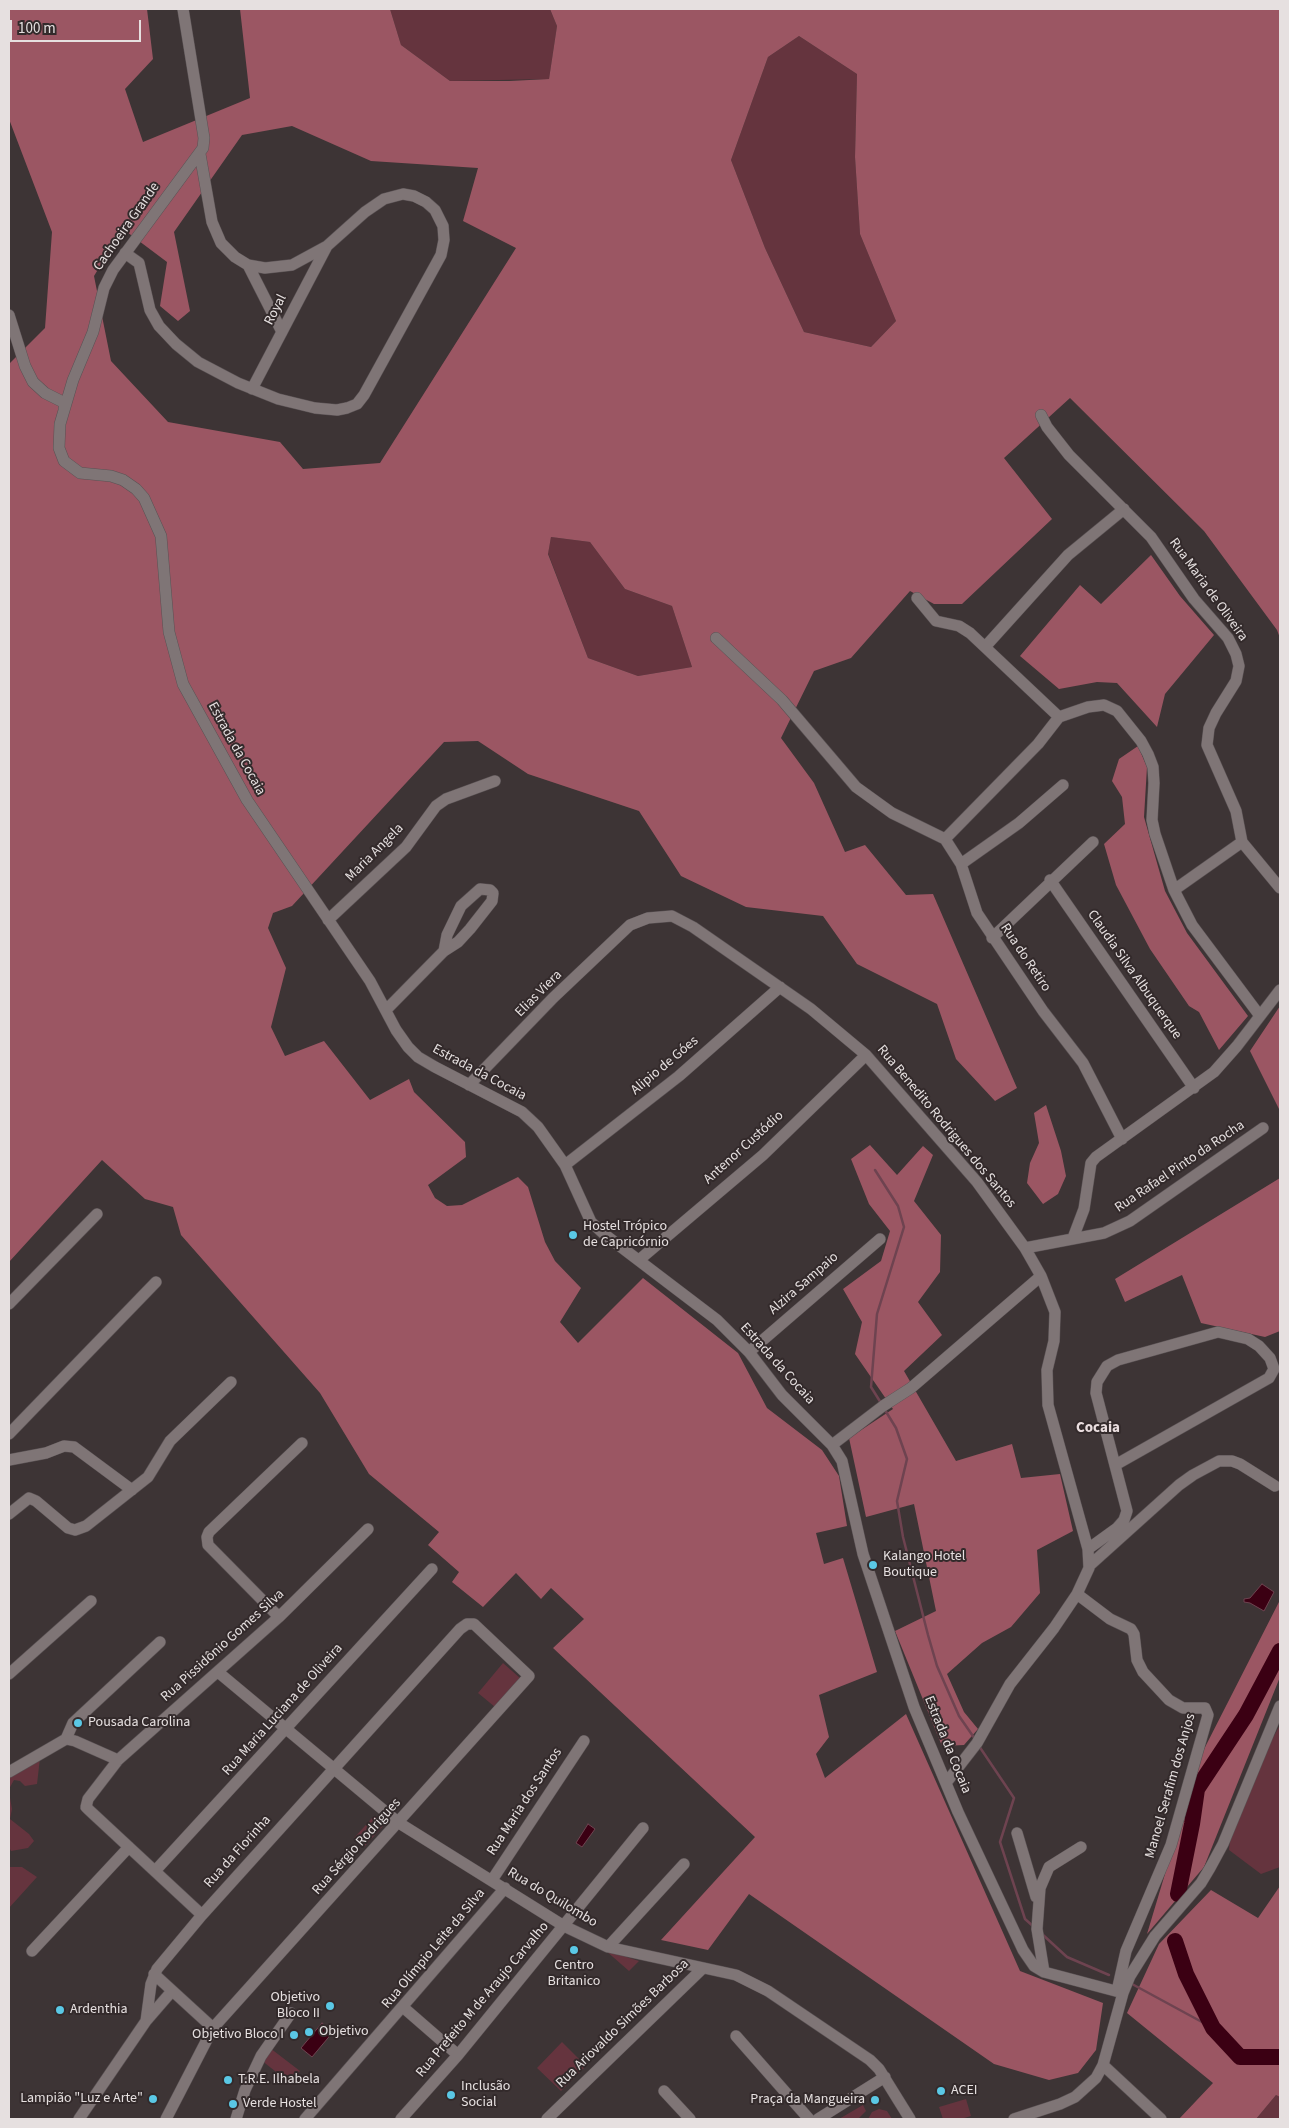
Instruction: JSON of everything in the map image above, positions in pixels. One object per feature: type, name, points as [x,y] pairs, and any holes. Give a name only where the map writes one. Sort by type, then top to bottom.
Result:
[{"type":"street","points":[[125,253],[138,263],[150,310],[159,326],[198,362],[278,399],[315,408],[337,410],[357,404],[364,394],[441,255],[444,240],[442,226],[435,210],[426,202],[414,196],[403,194],[384,199],[365,212],[327,246],[292,265],[265,268],[248,265],[235,257],[221,243],[212,222],[200,154],[204,138],[183,9]]},
{"type":"street","name":"Cachoeira Grande","points":[[73,380],[93,332],[104,288],[112,270],[200,154]]},
{"type":"street","name":"Royal","points":[[252,388],[327,246]]},
{"type":"street","points":[[248,265],[282,332]]},
{"type":"street","points":[[9,316],[25,366],[33,382],[45,393],[65,403]]},
{"type":"street","name":"Estrada da Cocaia","points":[[73,380],[65,403],[60,438],[59,448],[64,461],[80,473],[111,476],[123,480],[136,489],[148,506],[162,536],[169,632],[183,684],[247,800],[370,981],[396,1030],[418,1057],[522,1112],[538,1127],[565,1165],[592,1222],[717,1320],[749,1352],[782,1394],[832,1445],[842,1461],[863,1554],[914,1707],[946,1783],[1023,1950],[1034,1966],[1044,1972],[1120,1992]]},
{"type":"street","name":"Rua Maria de Oliveira","points":[[1041,415],[1047,427],[1069,455],[1151,537],[1194,599],[1228,638],[1236,654],[1239,666],[1236,681],[1209,728],[1207,745],[1236,811],[1242,842],[1280,888]]},
{"type":"street","points":[[985,648],[1068,555],[1124,509]]},
{"type":"street","points":[[917,598],[936,621],[964,629],[1059,717]]},
{"type":"street","name":"Rua do Retiro","points":[[716,638],[782,700],[856,787],[892,813],[945,840],[961,864],[977,913],[992,938],[1043,1011],[1084,1063],[1122,1139]]},
{"type":"street","points":[[945,840],[1038,744],[1059,717],[1094,706],[1111,706],[1141,741],[1153,767],[1152,820],[1174,890],[1192,924],[1260,1016]]},
{"type":"street","name":"Maria Angela","points":[[328,920],[406,847],[436,806],[446,799],[495,781]]},
{"type":"street","points":[[961,864],[1019,823],[1063,786]]},
{"type":"street","points":[[992,938],[1050,880],[1093,842]]},
{"type":"street","points":[[1174,890],[1242,842]]},
{"type":"street","name":"Claudia Silva Albuquerque","points":[[1050,880],[1194,1088]]},
{"type":"street","points":[[386,1010],[444,951],[458,942],[488,909],[493,893],[490,890],[480,889],[461,906],[447,935],[444,951]]},
{"type":"street","name":"Rua Benedito Rodrigues dos Santos","points":[[469,1084],[559,992],[630,925],[637,921],[662,916],[681,920],[780,987],[843,1034],[866,1055],[977,1182],[1025,1248],[1053,1301],[1055,1312],[1054,1341],[1046,1370],[1048,1406],[1088,1548],[1089,1566],[1086,1578],[1077,1594],[1054,1628],[1010,1684],[978,1743],[946,1783]]},
{"type":"street","name":"Alipio de Góes","points":[[565,1165],[678,1076],[780,987]]},
{"type":"street","points":[[1073,1238],[1084,1209],[1091,1163],[1096,1157],[1194,1088],[1223,1063],[1280,990]]},
{"type":"street","name":"Antenor Custódio","points":[[639,1260],[763,1155],[866,1055]]},
{"type":"street","name":"Rua Rafael Pinto da Rocha","points":[[1025,1248],[1104,1233],[1130,1221],[1263,1128]]},
{"type":"street","points":[[9,1304],[97,1214]]},
{"type":"street","name":"Alzira Sampaio","points":[[749,1352],[880,1239]]},
{"type":"street","points":[[832,1445],[910,1388],[1041,1276]]},
{"type":"street","points":[[9,1434],[156,1282]]},
{"type":"street","points":[[1088,1548],[1117,1528],[1124,1520],[1127,1511],[1096,1392],[1097,1382],[1107,1366],[1118,1360],[1218,1332],[1248,1339],[1259,1346],[1270,1358],[1274,1369],[1269,1378],[1116,1464]]},
{"type":"street","points":[[9,1514],[24,1500],[32,1499],[68,1528],[76,1530],[86,1526],[148,1477],[170,1441],[231,1382]]},
{"type":"street","points":[[279,1617],[206,1540],[209,1532],[302,1443]]},
{"type":"street","points":[[9,1460],[46,1453],[64,1446],[74,1446],[132,1490]]},
{"type":"street","points":[[1089,1566],[1179,1485],[1193,1474],[1220,1462],[1232,1461],[1240,1464],[1275,1486]]},
{"type":"street","name":"Rua Pissidônio Gomes Silva","points":[[129,1847],[88,1810],[86,1807],[88,1799],[118,1760],[279,1617],[368,1530]]},
{"type":"street","name":"Rua Maria Luciana de Oliveira","points":[[155,1871],[287,1730],[432,1569]]},
{"type":"street","name":"Manoel Serafim dos Anjos","points":[[1077,1594],[1110,1619],[1131,1629],[1134,1634],[1138,1660],[1143,1672],[1169,1700],[1183,1708],[1205,1708],[1208,1715],[1171,1845],[1126,1951],[1120,1992]]},
{"type":"street","points":[[9,1674],[92,1601]]},
{"type":"street","name":"Rua Sérgio Rodrigues","points":[[166,2119],[213,2028],[529,1676],[474,1624],[467,1624],[460,1629]]},
{"type":"street","name":"Rua da Florinha","points":[[79,2119],[146,2022],[154,1974],[202,1915],[460,1629]]},
{"type":"street","points":[[66,1739],[73,1723],[160,1642]]},
{"type":"street","name":"Rua do Quilombo","points":[[218,1672],[399,1823],[564,1926],[608,1947],[736,1975],[768,1991],[858,2051],[879,2069],[910,2119]]},
{"type":"street","points":[[1014,2119],[1075,2097],[1096,2078],[1103,2065],[1120,1992],[1155,1936],[1201,1883],[1210,1868],[1223,1844],[1280,1706]]},
{"type":"street","points":[[1272,1728],[1280,1718]]},
{"type":"street","points":[[9,1772],[66,1739],[76,1740],[118,1760]]},
{"type":"street","name":"Rua Maria dos Santos","points":[[492,1880],[584,1741]]},
{"type":"street","name":"Rua Prefeito M de Araujo Carvalho","points":[[401,2119],[458,2055],[644,1828]]},
{"type":"street","points":[[1017,1833],[1038,1901]]},
{"type":"street","points":[[32,1951],[129,1847],[202,1915]]},
{"type":"street","points":[[1044,1972],[1037,1929],[1038,1901],[1043,1875],[1048,1867],[1080,1847]]},
{"type":"street","points":[[608,1947],[684,1864]]},
{"type":"street","name":"Rua Olímpio Leite da Silva","points":[[305,2119],[404,2008],[505,1888]]},
{"type":"street","name":"Rua Ariovaldo Simões Barbosa","points":[[547,2119],[704,1968]]},
{"type":"street","points":[[154,1974],[213,2028]]},
{"type":"street","points":[[146,2022],[172,1991]]},
{"type":"street","points":[[404,2008],[458,2055]]},
{"type":"street","points":[[236,2119],[245,2090],[261,2056],[291,2014]]},
{"type":"street","points":[[736,2036],[809,2119]]},
{"type":"street","points":[[1103,2065],[1161,2119]]},
{"type":"street","points":[[818,2119],[885,2078]]},
{"type":"street","points":[[664,2091],[690,2119]]},
{"type":"shaded area","points":[[9,9],[147,9],[153,59],[125,89],[143,142],[250,98],[240,9],[390,9],[401,45],[450,81],[509,81],[549,79],[557,26],[550,9],[1280,9],[1280,638],[1277,630],[1204,531],[1070,398],[1004,458],[1052,519],[962,604],[934,604],[910,591],[851,658],[814,671],[781,738],[814,783],[845,852],[865,845],[906,895],[933,894],[1017,1088],[995,1101],[956,1059],[937,1004],[857,964],[823,916],[746,907],[681,876],[639,811],[528,774],[478,741],[444,742],[292,906],[273,913],[268,928],[286,968],[271,1027],[285,1056],[324,1041],[370,1100],[409,1079],[414,1092],[465,1142],[466,1157],[428,1185],[435,1198],[447,1206],[462,1205],[518,1177],[528,1187],[545,1242],[555,1261],[581,1288],[560,1322],[578,1343],[643,1278],[738,1353],[767,1408],[822,1450],[839,1476],[847,1526],[816,1533],[824,1564],[843,1558],[877,1672],[819,1695],[829,1737],[816,1754],[825,1778],[906,1714],[1020,1971],[1103,2003],[1096,2050],[1078,2073],[1049,2080],[994,2064],[749,1894],[708,1950],[661,1940],[755,1837],[553,1648],[584,1619],[551,1588],[541,1599],[516,1573],[483,1607],[452,1582],[459,1572],[428,1545],[439,1532],[369,1474],[320,1393],[181,1235],[173,1207],[145,1199],[102,1160],[9,1262],[9,364],[45,328],[52,232],[9,119]],"holes":[[[799,36],[857,74],[855,157],[860,234],[896,321],[871,347],[804,332],[765,248],[731,160],[768,57]],[[292,126],[371,161],[478,168],[463,221],[516,248],[380,463],[303,469],[280,442],[168,422],[111,361],[94,276],[123,229],[167,262],[160,306],[178,321],[190,311],[174,232],[242,135]],[[551,537],[590,542],[625,589],[672,606],[692,667],[638,676],[588,658],[548,554]]]},
{"type":"shaded area","points":[[390,9],[550,9],[557,26],[549,79],[450,81],[401,45]]},
{"type":"shaded area","points":[[799,36],[857,74],[855,157],[860,234],[896,321],[871,347],[804,332],[765,248],[731,160],[768,57]]},
{"type":"shaded area","points":[[551,537],[590,542],[625,589],[672,606],[692,667],[638,676],[588,658],[548,553]]},
{"type":"shaded area","points":[[1151,555],[1180,596],[1214,635],[1165,694],[1157,727],[1117,683],[1097,682],[1059,689],[1020,656],[1080,585],[1101,604]]},
{"type":"shaded area","points":[[1138,746],[1147,767],[1144,817],[1165,891],[1187,933],[1248,1016],[1219,1050],[1199,1012],[1189,1006],[1150,949],[1116,885],[1104,844],[1125,824],[1122,797],[1112,781],[1119,759]]},
{"type":"shaded area","points":[[1280,1006],[1280,1111],[1250,1051]]},
{"type":"shaded area","points":[[1046,1105],[1061,1151],[1066,1176],[1058,1194],[1043,1204],[1027,1183],[1030,1163],[1039,1143],[1034,1113]]},
{"type":"shaded area","points":[[870,1145],[897,1175],[923,1146],[933,1155],[914,1201],[941,1235],[940,1272],[918,1302],[942,1335],[904,1371],[956,1461],[1012,1444],[1021,1478],[1060,1474],[1073,1531],[1037,1550],[1040,1593],[1011,1627],[982,1643],[947,1674],[964,1712],[978,1729],[964,1745],[942,1746],[895,1631],[936,1611],[914,1504],[866,1517],[849,1438],[893,1409],[855,1354],[862,1322],[843,1289],[881,1261],[890,1231],[869,1204],[851,1159]]},
{"type":"shaded area","points":[[1280,1178],[1280,1331],[1265,1337],[1201,1323],[1182,1275],[1125,1302],[1115,1279]]},
{"type":"shaded area","points":[[1262,1584],[1274,1592],[1264,1611],[1250,1603],[1244,1602],[1244,1599],[1250,1598]]},
{"type":"shaded area","points":[[1280,1600],[1280,1677],[1204,1867],[1147,1934],[1200,1757]]},
{"type":"shaded area","points":[[503,1663],[520,1678],[495,1707],[478,1693]]},
{"type":"shaded area","points":[[1280,1725],[1280,1867],[1261,1874],[1229,1850],[1230,1839],[1270,1743]]},
{"type":"shaded area","points":[[40,1758],[37,1784],[25,1786],[20,1781],[14,1780],[9,1789],[9,1775]]},
{"type":"shaded area","points":[[9,1792],[12,1809],[10,1819],[29,1834],[34,1841],[28,1848],[11,1851],[9,1847]]},
{"type":"shaded area","points":[[374,1816],[384,1825],[364,1847],[354,1838]]},
{"type":"shaded area","points":[[588,1824],[595,1829],[582,1847],[576,1843]]},
{"type":"shaded area","points":[[9,1867],[22,1867],[37,1877],[9,1908]]},
{"type":"shaded area","points":[[1280,1886],[1280,2097],[1276,2095],[1256,2119],[1179,2119],[1213,2083],[1127,2013],[1159,1944],[1211,1890],[1258,1918]]},
{"type":"shaded area","points":[[605,1950],[639,1961],[629,1971]]},
{"type":"shaded area","points":[[322,2023],[333,2032],[312,2057],[301,2048]]},
{"type":"shaded area","points":[[562,2042],[586,2066],[561,2091],[537,2068]]},
{"type":"shaded area","points":[[270,2048],[300,2071],[290,2083],[261,2060]]},
{"type":"shaded area","points":[[1276,2095],[1280,2097],[1280,2119],[1256,2119]]},
{"type":"shaded area","points":[[966,2099],[971,2116],[961,2119],[943,2119],[939,2107]]},
{"type":"shaded area","points":[[863,2105],[866,2111],[858,2119],[839,2119]]},
{"type":"shaded area","points":[[879,2109],[887,2111],[892,2119],[868,2119],[872,2112]]},
{"type":"waterway","points":[[875,1170],[898,1206],[904,1227],[877,1314],[871,1387],[881,1403]]},
{"type":"waterway","points":[[885,1410],[896,1428],[907,1459],[897,1501],[903,1537],[928,1635],[937,1666],[959,1716],[975,1739]]},
{"type":"waterway","points":[[1178,1894],[1197,1789],[1246,1715],[1280,1651]]},
{"type":"waterway","points":[[979,1746],[1014,1798],[1000,1842],[1025,1919],[1034,1927]]},
{"type":"waterway","points":[[1042,1934],[1067,1957],[1109,1975]]},
{"type":"waterway","points":[[1175,1941],[1186,1974],[1213,2028],[1240,2057],[1280,2057]]},
{"type":"waterway","points":[[1132,1984],[1213,2028]]},
{"type":"place","name":"Hostel Trópico de Capricórnio","points":[[573,1235]]},
{"type":"place","name":"Kalango Hotel Boutique","points":[[873,1565]]},
{"type":"place","name":"Pousada Carolina","points":[[78,1723]]},
{"type":"place","name":"Centro Britanico","points":[[574,1950]]},
{"type":"place","name":"Objetivo Bloco II","points":[[330,2006]]},
{"type":"place","name":"Ardenthia","points":[[60,2010]]},
{"type":"place","name":"Objetivo","points":[[309,2032]]},
{"type":"place","name":"Objetivo Bloco I","points":[[294,2035]]},
{"type":"place","name":"T.R.E. Ilhabela","points":[[228,2080]]},
{"type":"place","name":"ACEI","points":[[941,2091]]},
{"type":"place","name":"Inclusão Social","points":[[451,2095]]},
{"type":"place","name":"Lampião \"Luz e Arte\"","points":[[153,2099]]},
{"type":"place","name":"Praça da Mangueira","points":[[875,2100]]},
{"type":"place","name":"Verde Hostel","points":[[233,2104]]},
{"type":"district","name":"Cocaia","points":[[1098,1429]]}]
